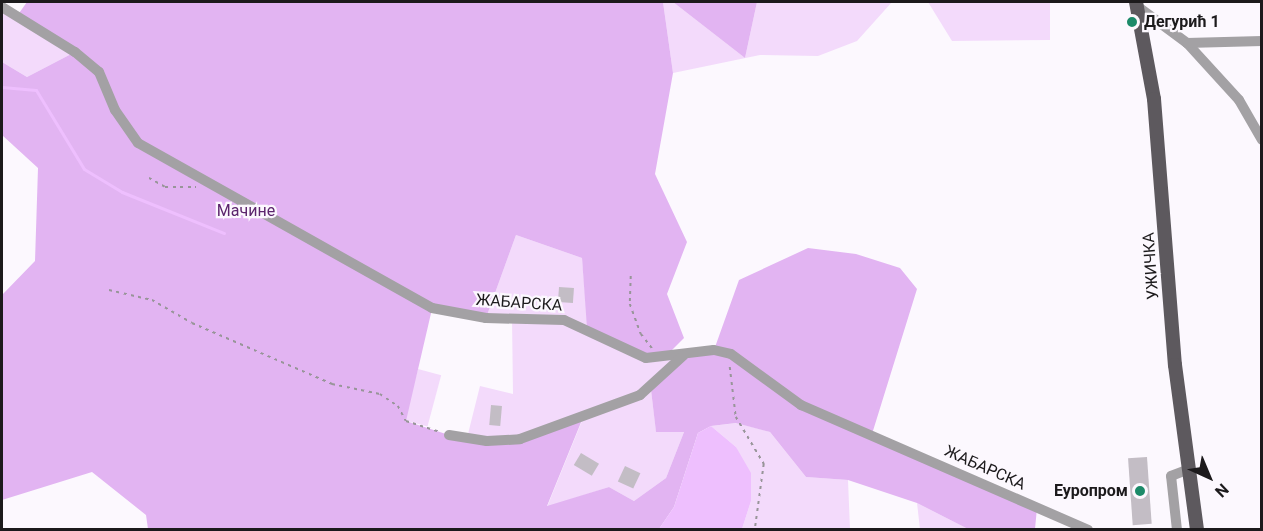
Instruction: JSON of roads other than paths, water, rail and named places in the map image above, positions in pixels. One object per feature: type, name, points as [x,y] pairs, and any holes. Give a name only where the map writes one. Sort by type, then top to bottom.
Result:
[{"type":"main road","name":"УЖИЧКА","points":[[1137,4],[1154,99],[1187,470],[1197,530]]},
{"type":"street","points":[[1137,4],[1187,43],[1239,100],[1262,140]]},
{"type":"street","name":"ЖАБАРСКА","points":[[2,7],[75,52],[99,72],[115,110],[138,142],[432,308],[486,318],[564,320],[626,352],[665,357],[714,350],[731,354],[801,405],[1088,530]]},
{"type":"street","points":[[1187,43],[1262,41]]},
{"type":"street","points":[[449,435],[487,441],[520,439],[651,390],[684,355]]},
{"type":"street","points":[[1178,530],[1171,476],[1187,470]]},
{"type":"waterway","points":[[2,87],[36,90],[84,169],[122,192],[224,233]]},
{"type":"place","name":"Дегурић 1","points":[[1132,22]]},
{"type":"place","name":"Еуропром","points":[[1140,491]]},
{"type":"park label","name":"Мачине","points":[[246,211]]}]
